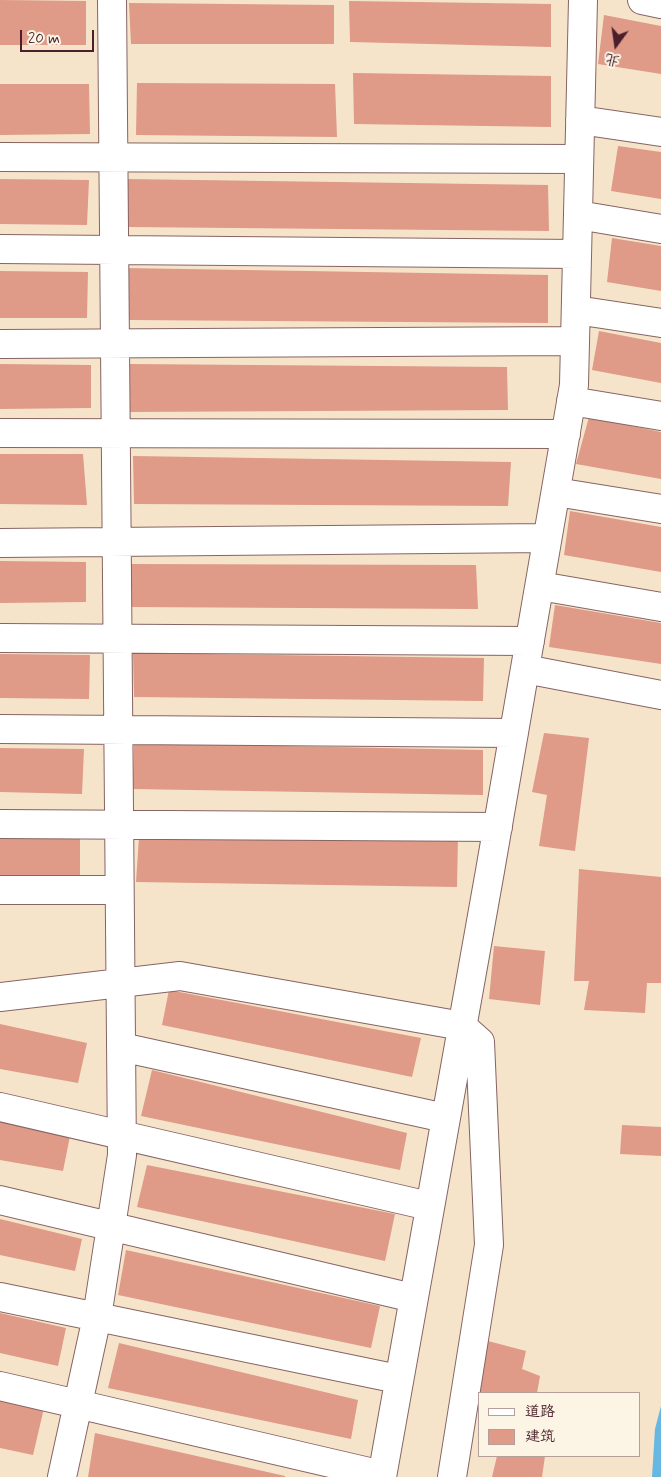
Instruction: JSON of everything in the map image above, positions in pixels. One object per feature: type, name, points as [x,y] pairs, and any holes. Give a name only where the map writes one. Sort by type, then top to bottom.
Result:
[{"type":"street","points":[[62,1477],[97,1317],[122,1155],[112,0]]},
{"type":"street","points":[[0,1386],[382,1476],[498,827],[574,385],[583,0]]},
{"type":"street","points":[[642,0],[661,4]]},
{"type":"street","points":[[580,120],[661,132]]},
{"type":"street","points":[[0,157],[579,159]]},
{"type":"street","points":[[578,215],[661,229]]},
{"type":"street","points":[[0,249],[577,254]]},
{"type":"street","points":[[576,310],[661,323]]},
{"type":"street","points":[[0,344],[575,341]]},
{"type":"street","points":[[571,402],[661,416]]},
{"type":"street","points":[[0,433],[566,434]]},
{"type":"street","points":[[556,492],[661,509]]},
{"type":"street","points":[[0,543],[548,538]]},
{"type":"street","points":[[540,586],[661,607]]},
{"type":"street","points":[[0,638],[530,641]]},
{"type":"street","points":[[525,669],[661,695]]},
{"type":"street","points":[[0,729],[514,733]]},
{"type":"street","points":[[0,824],[498,827]]},
{"type":"street","points":[[0,890],[119,890]]},
{"type":"street","points":[[0,997],[180,976],[462,1026],[480,1042],[489,1245],[452,1477]]},
{"type":"street","points":[[121,1047],[445,1118]]},
{"type":"street","points":[[0,1106],[429,1206]]},
{"type":"street","points":[[0,1200],[413,1298]]},
{"type":"street","points":[[0,1297],[398,1379]]},
{"type":"water","points":[[661,1406],[661,1477],[652,1477],[655,1429]]},
{"type":"building","points":[[0,0],[86,1],[86,45],[0,45]]},
{"type":"building","points":[[349,1],[551,4],[551,47],[350,42]]},
{"type":"building","points":[[129,3],[334,5],[334,44],[131,44]]},
{"type":"building","points":[[604,15],[661,26],[661,74],[598,64]]},
{"type":"building","points":[[353,73],[551,76],[551,127],[354,124]]},
{"type":"building","points":[[137,83],[335,84],[337,137],[136,135]]},
{"type":"building","points":[[0,84],[89,84],[90,134],[0,135]]},
{"type":"building","points":[[618,146],[661,152],[661,199],[611,191]]},
{"type":"building","points":[[0,179],[89,180],[87,225],[0,224]]},
{"type":"building","points":[[126,179],[548,185],[549,231],[128,227]]},
{"type":"building","points":[[612,238],[661,246],[661,291],[607,282]]},
{"type":"building","points":[[124,268],[548,275],[548,323],[127,320]]},
{"type":"building","points":[[0,271],[88,272],[87,318],[0,318]]},
{"type":"building","points":[[599,331],[661,343],[661,383],[592,370]]},
{"type":"building","points":[[0,364],[91,365],[91,408],[0,409]]},
{"type":"building","points":[[130,364],[507,367],[508,410],[129,412]]},
{"type":"building","points":[[589,417],[661,432],[661,479],[576,464]]},
{"type":"building","points":[[0,454],[83,454],[87,505],[0,504]]},
{"type":"building","points":[[133,456],[511,462],[508,506],[134,504]]},
{"type":"building","points":[[570,511],[661,527],[661,572],[564,555]]},
{"type":"building","points":[[0,561],[86,562],[86,602],[0,603]]},
{"type":"building","points":[[130,564],[476,565],[478,609],[132,607]]},
{"type":"building","points":[[555,605],[661,623],[661,664],[549,647]]},
{"type":"building","points":[[133,653],[484,658],[483,701],[134,697]]},
{"type":"building","points":[[0,654],[90,655],[89,699],[0,698]]},
{"type":"building","points":[[544,733],[589,738],[575,851],[539,846],[547,795],[532,792]]},
{"type":"building","points":[[134,743],[483,750],[483,795],[133,789]]},
{"type":"building","points":[[0,748],[84,749],[82,794],[0,792]]},
{"type":"building","points":[[0,835],[80,837],[80,880],[0,877]]},
{"type":"building","points":[[139,837],[458,837],[457,887],[136,882]]},
{"type":"building","points":[[579,869],[661,877],[661,983],[647,983],[645,1013],[584,1010],[589,981],[574,981]]},
{"type":"building","points":[[494,946],[545,951],[540,1005],[489,999]]},
{"type":"building","points":[[169,990],[421,1038],[412,1077],[162,1025]]},
{"type":"building","points":[[0,1024],[87,1043],[78,1083],[0,1069]]},
{"type":"building","points":[[152,1070],[407,1133],[400,1170],[141,1116]]},
{"type":"building","points":[[0,1121],[70,1136],[63,1171],[0,1160]]},
{"type":"building","points":[[622,1125],[661,1127],[661,1156],[620,1154]]},
{"type":"building","points":[[147,1165],[395,1214],[385,1261],[137,1207]]},
{"type":"building","points":[[0,1219],[82,1239],[75,1271],[0,1255]]},
{"type":"building","points":[[126,1250],[380,1306],[371,1348],[118,1295]]},
{"type":"building","points":[[0,1313],[66,1328],[58,1366],[0,1353]]},
{"type":"building","points":[[488,1341],[526,1351],[522,1369],[540,1376],[537,1392],[478,1392]]},
{"type":"building","points":[[119,1343],[358,1400],[351,1439],[108,1388]]},
{"type":"building","points":[[0,1399],[44,1408],[33,1455],[0,1448]]},
{"type":"building","points":[[95,1433],[285,1476],[285,1477],[88,1477]]},
{"type":"building","points":[[497,1457],[545,1457],[542,1477],[492,1477]]}]
